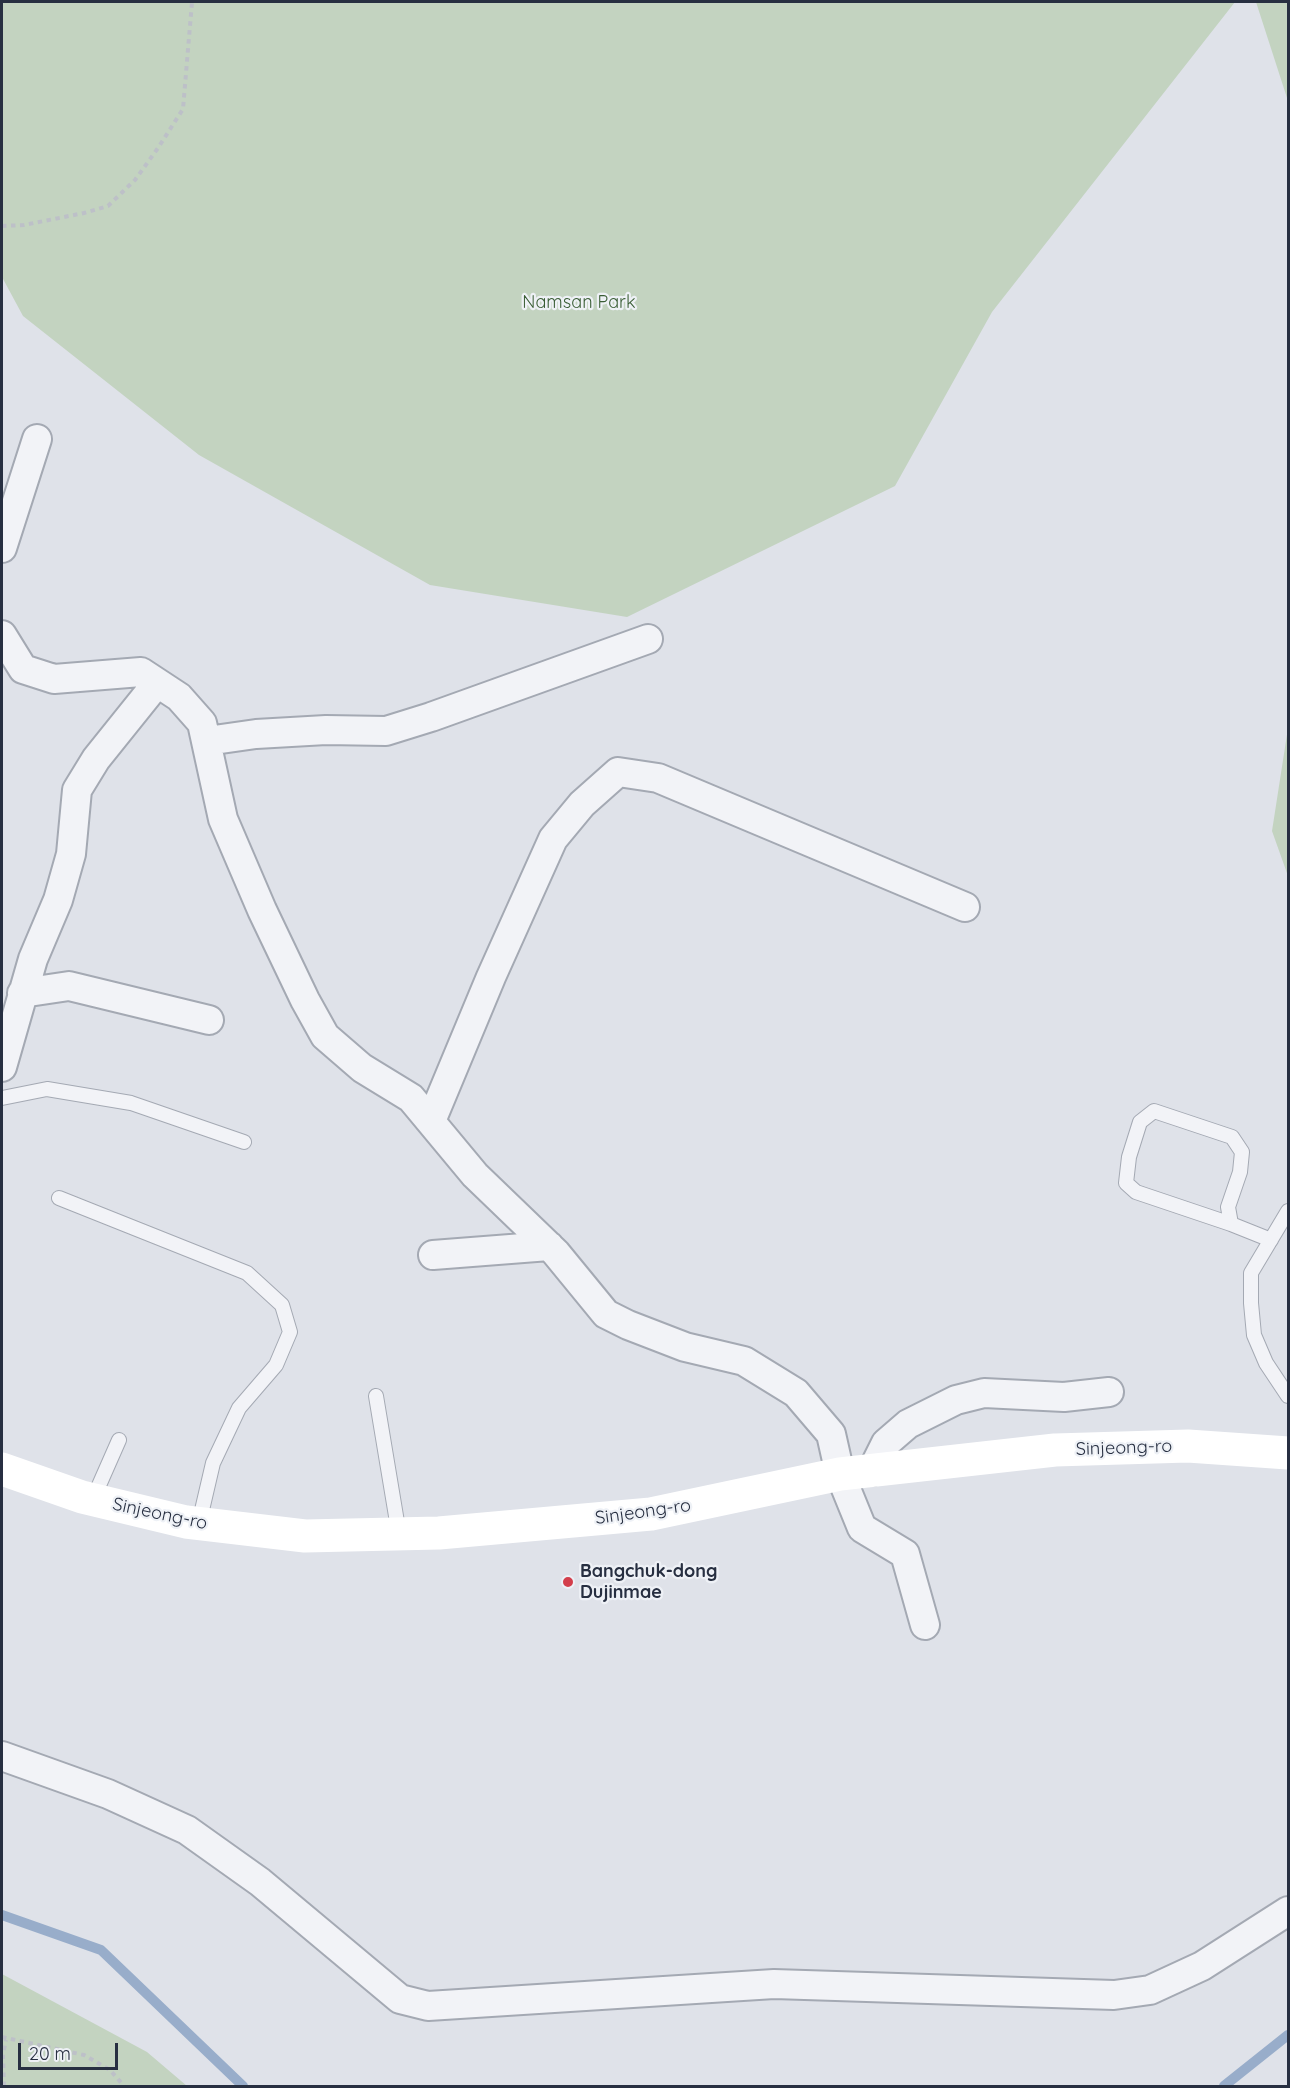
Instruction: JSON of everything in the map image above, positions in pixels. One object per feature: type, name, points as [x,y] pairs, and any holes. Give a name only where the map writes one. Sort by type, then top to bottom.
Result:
[{"type":"main road","name":"Sinjeong-ro","points":[[2,1469],[93,1499],[186,1522],[305,1536],[439,1533],[651,1514],[840,1474],[1056,1450],[1188,1446],[1288,1454]]},
{"type":"street","points":[[2,548],[37,439]]},
{"type":"street","points":[[2,635],[23,669],[54,679],[141,672],[179,698],[202,723],[223,819],[262,910],[325,1036],[362,1068],[411,1098],[475,1175],[549,1246],[606,1314],[685,1347],[744,1361],[796,1393],[831,1434],[840,1474],[862,1528],[905,1554],[925,1625]]},
{"type":"street","points":[[207,741],[256,734],[326,730],[386,730],[431,717],[648,639]]},
{"type":"street","points":[[2,1067],[33,959],[58,900],[71,854],[77,790],[96,759],[157,683]]},
{"type":"street","points":[[431,1121],[491,977],[553,839],[582,804],[618,772],[658,778],[965,907]]},
{"type":"street","points":[[22,993],[69,986],[209,1020]]},
{"type":"street","points":[[433,1256],[549,1246]]},
{"type":"street","points":[[872,1471],[886,1443],[908,1424],[956,1400],[984,1393],[1064,1397],[1109,1392]]},
{"type":"street","points":[[2,1756],[108,1794],[187,1830],[261,1882],[400,1999],[428,2006],[774,1984],[1114,1995],[1150,1990],[1202,1966],[1288,1911]]},
{"type":"lane","points":[[2,1098],[47,1089],[131,1104],[244,1142]]},
{"type":"lane","points":[[1231,1224],[1228,1207],[1240,1172],[1242,1152],[1232,1137],[1154,1111],[1140,1122],[1129,1157],[1126,1183],[1136,1192],[1271,1240]]},
{"type":"lane","points":[[59,1198],[247,1273],[282,1305],[290,1332],[276,1365],[238,1408],[213,1463],[199,1523]]},
{"type":"lane","points":[[1288,1211],[1251,1274],[1254,1335],[1266,1363],[1288,1396]]},
{"type":"lane","points":[[376,1396],[399,1534]]},
{"type":"lane","points":[[93,1499],[119,1440]]},
{"type":"path","points":[[2,226],[24,225],[108,206],[135,180],[183,109],[192,2]]},
{"type":"path","points":[[4,2086],[4,2038],[84,2055],[110,2070],[124,2086]]},
{"type":"green space","name":"Namsan Park","points":[[2,2],[1235,2],[992,312],[895,486],[627,617],[430,585],[199,455],[23,316],[2,277]]},
{"type":"green space","points":[[1256,2],[1288,2],[1288,101]]},
{"type":"green space","points":[[1288,728],[1288,876],[1272,831]]},
{"type":"green space","points":[[2,1974],[147,2052],[187,2086],[2,2086]]},
{"type":"waterway","points":[[2,1915],[101,1950],[243,2086]]},
{"type":"waterway","points":[[1224,2086],[1288,2035]]},
{"type":"place","name":"Bangchuk-dong Dujinmae","points":[[568,1582]]}]
